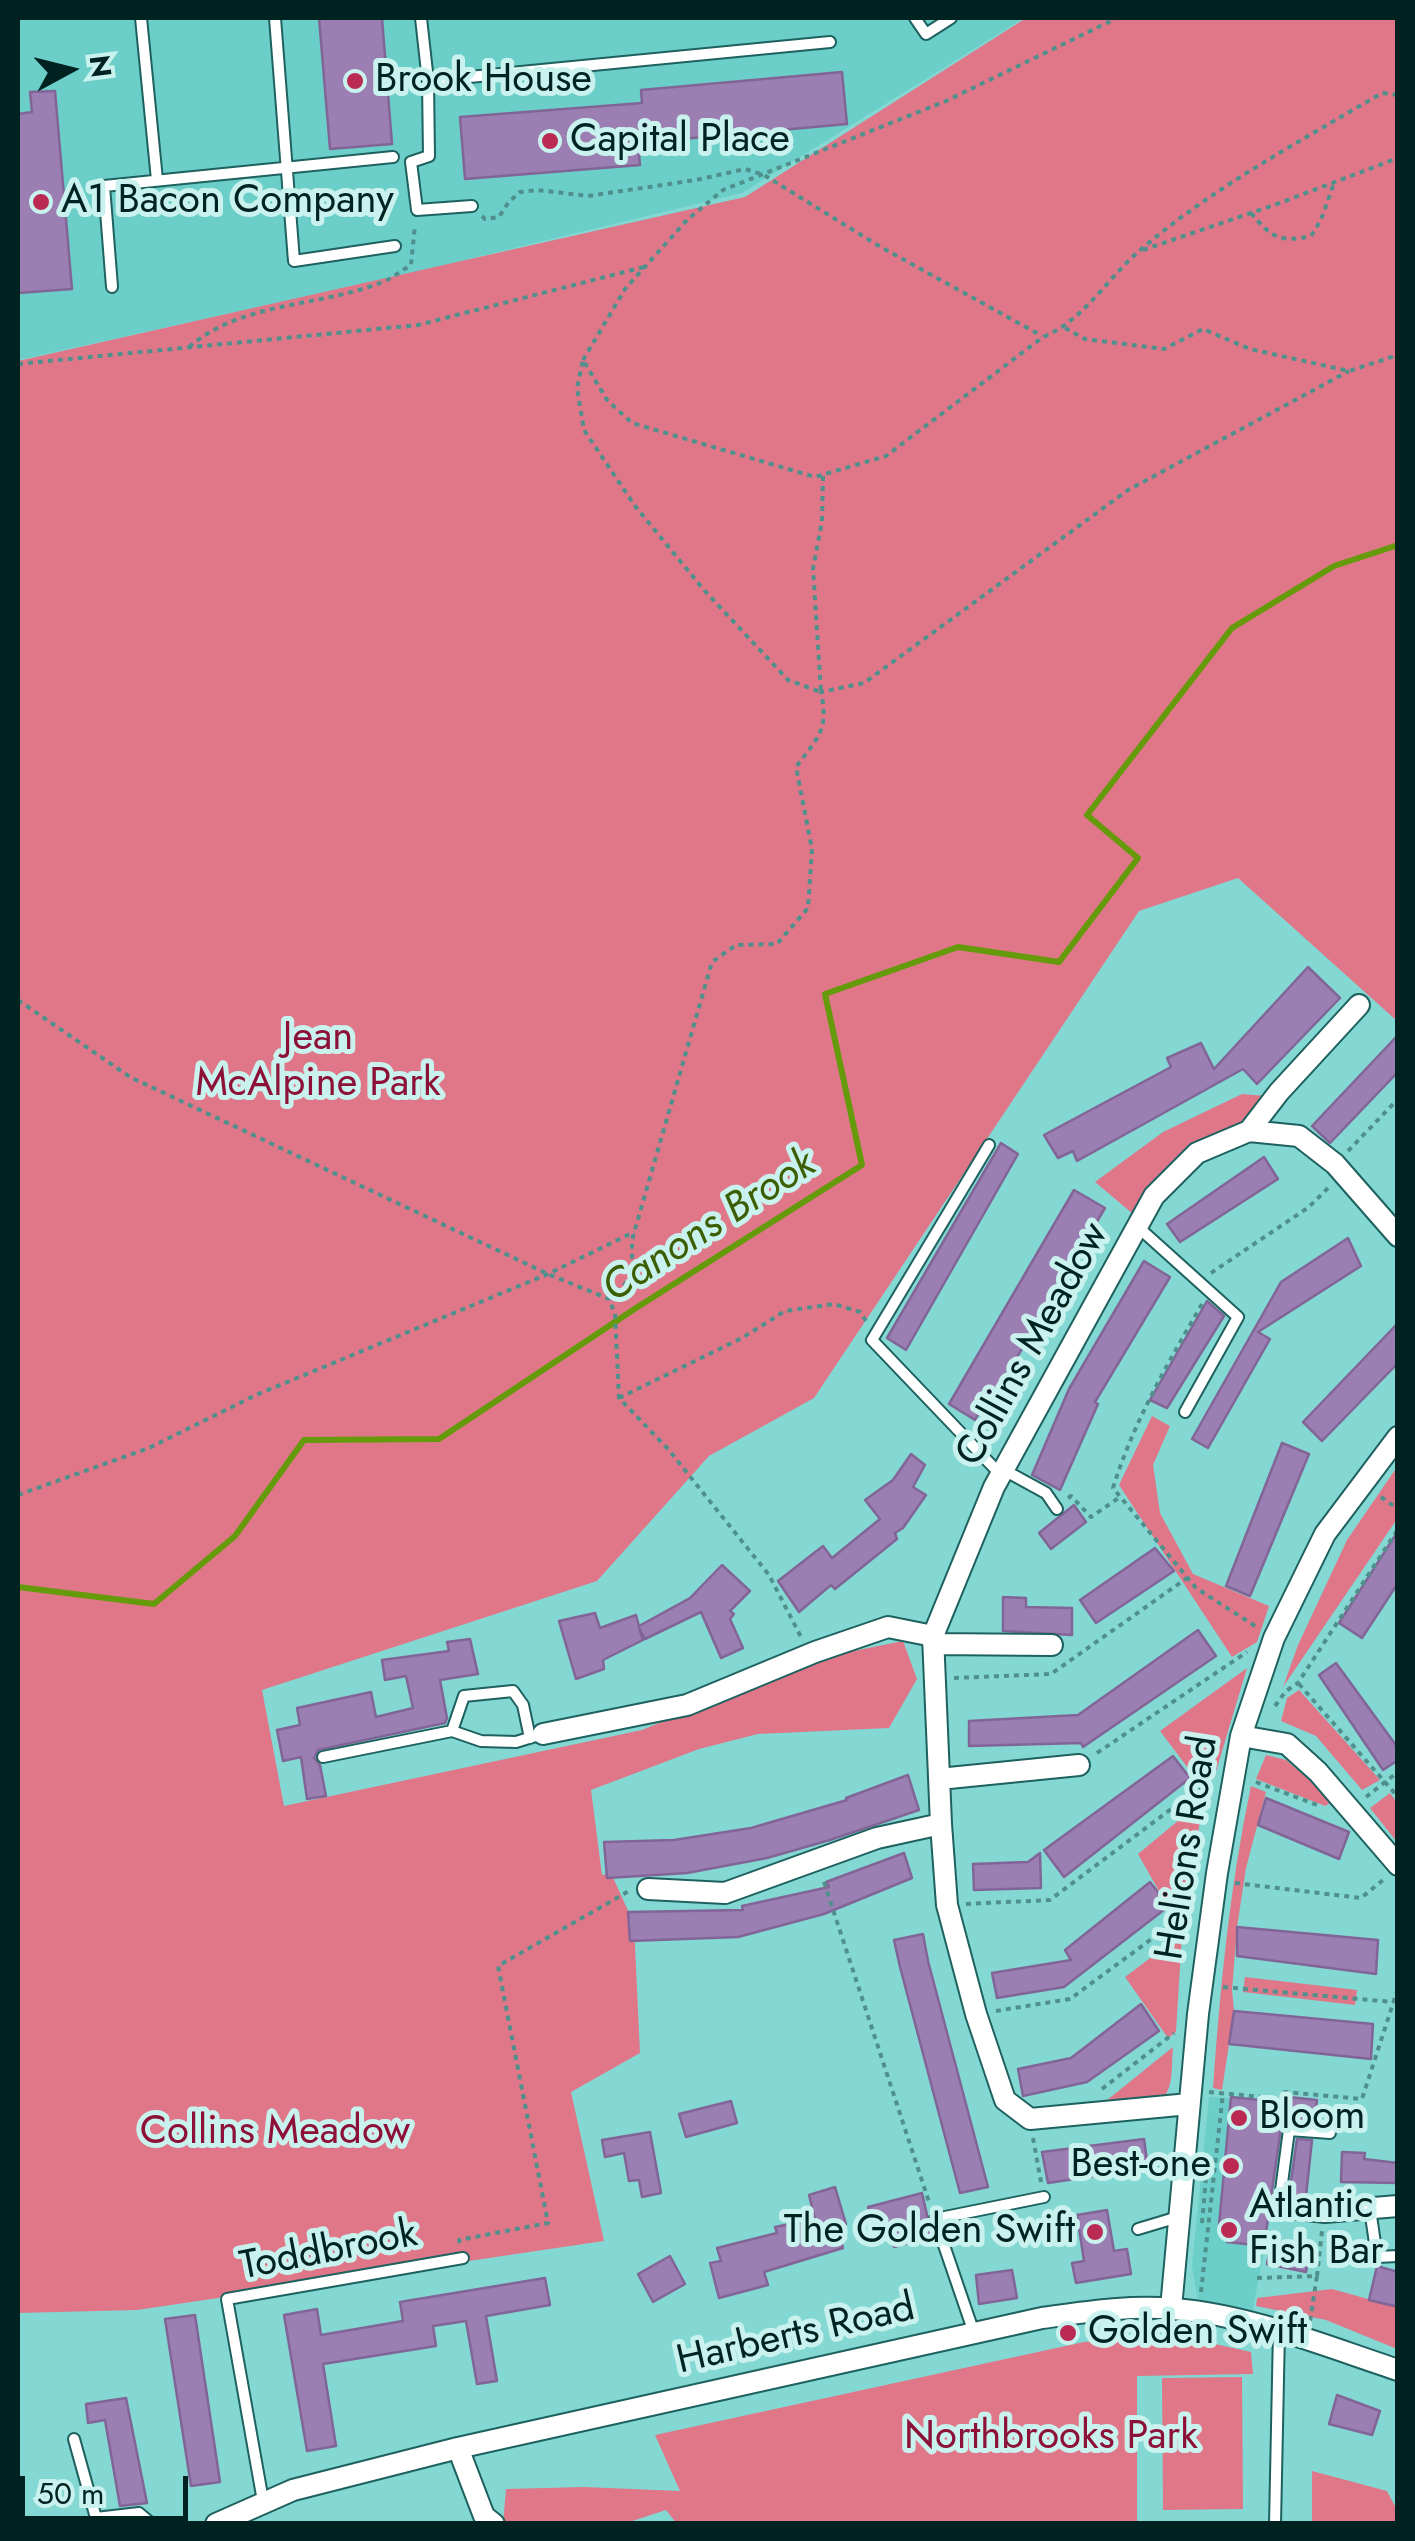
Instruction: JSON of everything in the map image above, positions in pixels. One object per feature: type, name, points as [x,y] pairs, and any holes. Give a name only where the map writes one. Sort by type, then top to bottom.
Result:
[{"type":"street","name":"Collins Meadow","points":[[1249,1131],[1279,1092],[1359,1005]]},
{"type":"street","name":"Collins Meadow","points":[[1030,2119],[1005,2100],[976,2014],[947,1906],[939,1779],[933,1640],[1002,1472],[1154,1196],[1196,1153],[1249,1131],[1300,1136],[1335,1164],[1398,1236]]},
{"type":"street","name":"Helions Road","points":[[1172,2308],[1198,2014],[1242,1770],[1241,1736],[1274,1638],[1325,1534],[1398,1438]]},
{"type":"street","points":[[536,1736],[687,1704],[888,1627],[933,1640],[1052,1645]]},
{"type":"street","points":[[1241,1736],[1287,1744],[1318,1772],[1392,1871]]},
{"type":"street","points":[[939,1779],[1079,1766]]},
{"type":"street","points":[[648,1889],[725,1892],[877,1838],[941,1824]]},
{"type":"street","points":[[1030,2119],[1188,2104]]},
{"type":"street","points":[[1290,2208],[1325,2212],[1398,2206]]},
{"type":"street","name":"Harberts Road","points":[[216,2524],[264,2501],[458,2448],[973,2330],[1114,2309],[1172,2308],[1206,2313],[1279,2331],[1398,2370]]},
{"type":"street","points":[[458,2448],[484,2516],[494,2524]]},
{"type":"lane","points":[[141,18],[157,180]]},
{"type":"lane","points":[[275,18],[294,261],[395,246]]},
{"type":"lane","points":[[421,18],[428,80],[429,156],[411,162],[417,210],[472,206]]},
{"type":"lane","points":[[915,18],[926,34],[951,18]]},
{"type":"lane","points":[[428,80],[830,42]]},
{"type":"lane","points":[[112,287],[104,186],[393,157]]},
{"type":"lane","points":[[989,1145],[872,1340],[1002,1472],[1046,1492],[1058,1508]]},
{"type":"lane","points":[[1138,1227],[1238,1316],[1184,1412]]},
{"type":"lane","points":[[323,1757],[452,1731],[481,1741],[516,1742],[536,1736],[523,1704],[512,1690],[464,1696],[452,1731]]},
{"type":"lane","points":[[1290,2208],[1280,2198],[1289,2130],[1330,2133]]},
{"type":"lane","points":[[973,2330],[935,2219],[1044,2197]]},
{"type":"lane","points":[[1370,2208],[1376,2257],[1398,2256]]},
{"type":"lane","points":[[1138,2229],[1178,2218]]},
{"type":"lane","name":"Toddbrook","points":[[264,2501],[227,2299],[463,2258]]},
{"type":"lane","points":[[1275,2524],[1279,2331]]},
{"type":"lane","points":[[74,2440],[96,2518],[140,2513],[152,2524]]},
{"type":"path","points":[[1117,18],[946,101],[722,190],[687,220],[624,289],[583,360],[577,388],[584,430],[635,506],[704,590],[788,680],[821,692],[864,683],[1128,490],[1350,371],[1398,355]]},
{"type":"path","points":[[583,360],[607,400],[632,424],[815,477],[886,456],[1043,337],[1065,328],[1138,252],[1247,171],[1382,94],[1398,95]]},
{"type":"path","points":[[1138,252],[1398,158]]},
{"type":"path","points":[[472,206],[485,219],[499,217],[520,192],[588,196],[745,169],[764,174],[879,246],[1043,337]]},
{"type":"path","points":[[1251,213],[1268,234],[1291,240],[1311,236],[1334,182]]},
{"type":"path","points":[[188,347],[235,319],[386,281],[411,265],[417,210]]},
{"type":"path","points":[[18,364],[418,325],[644,267]]},
{"type":"path","points":[[1065,328],[1085,339],[1164,349],[1203,330],[1250,349],[1350,371]]},
{"type":"path","points":[[609,1299],[632,1277],[634,1232],[712,962],[736,944],[777,944],[808,908],[812,849],[796,767],[817,739],[826,716],[813,569],[822,521],[823,476]]},
{"type":"path","points":[[18,1000],[130,1077],[609,1299],[615,1314],[619,1398],[668,1449],[768,1575],[810,1654]]},
{"type":"path","points":[[1199,1282],[1309,1207],[1333,1183],[1335,1164],[1398,1099]]},
{"type":"path","points":[[18,1495],[149,1448],[256,1396],[548,1274],[634,1232]]},
{"type":"path","points":[[1079,1766],[1234,1660],[1274,1638],[1196,1588],[1112,1488],[1122,1457],[1169,1360],[1209,1291]]},
{"type":"path","points":[[619,1398],[742,1338],[786,1311],[834,1304],[851,1308],[860,1312],[876,1334]]},
{"type":"path","points":[[1373,1491],[1398,1509]]},
{"type":"path","points":[[1058,1508],[1070,1496],[1092,1518],[1120,1497]]},
{"type":"path","points":[[1398,1529],[1298,1683],[1398,1797]]},
{"type":"path","points":[[947,1906],[1050,1900],[1242,1770],[1338,1813],[1349,1810]]},
{"type":"path","points":[[1373,1792],[1398,1772]]},
{"type":"path","points":[[818,1860],[935,2219]]},
{"type":"path","points":[[976,2014],[1070,1999],[1222,1888],[1361,1898],[1392,1871]]},
{"type":"path","points":[[463,2258],[459,2240],[548,2223],[498,1966],[630,1891],[648,1889]]},
{"type":"path","points":[[1221,1987],[1393,2002]]},
{"type":"path","points":[[1210,2092],[1283,2100],[1285,2092],[1362,2099],[1398,1988]]},
{"type":"path","points":[[1100,2092],[1198,2014]]},
{"type":"path","points":[[1206,2313],[1200,2288],[1223,2093]]},
{"type":"path","points":[[1030,2119],[1044,2197]]},
{"type":"path","points":[[1312,2308],[1325,2212]]},
{"type":"path","points":[[1256,2278],[1317,2276]]},
{"type":"shaded area","points":[[18,18],[1024,18],[742,193],[411,273],[18,360]]},
{"type":"shaded area","points":[[1209,2097],[1280,2102],[1268,2230],[1252,2314],[1199,2306],[1192,2266]]},
{"type":"green space","name":"Jean McAlpine Park","points":[[1026,18],[1397,18],[1397,1021],[1238,878],[1139,911],[814,1398],[709,1456],[597,1581],[262,1690],[284,1806],[642,1730],[814,1659],[903,1641],[917,1679],[889,1728],[758,1734],[699,1749],[591,1790],[602,1875],[611,1873],[634,1924],[640,2053],[571,2092],[604,2241],[137,2310],[18,2313],[18,361],[745,197]]},
{"type":"green space","points":[[1242,1094],[1267,1096],[1244,1129],[1133,1214],[1095,1182],[1163,1132]]},
{"type":"green space","points":[[1152,1416],[1170,1426],[1153,1465],[1160,1513],[1193,1574],[1269,1606],[1257,1642],[1232,1657],[1119,1485]]},
{"type":"green space","points":[[1397,1467],[1397,1519],[1283,1687],[1298,1645],[1347,1540]]},
{"type":"green space","points":[[1247,1668],[1214,1778],[1203,1788],[1160,1731]]},
{"type":"green space","points":[[1299,1690],[1380,1780],[1362,1790],[1316,1736],[1281,1721],[1287,1698]]},
{"type":"green space","points":[[1266,1755],[1286,1760],[1334,1801],[1325,1806],[1256,1779]]},
{"type":"green space","points":[[1251,1786],[1266,1792],[1246,1868],[1237,1927],[1234,2011],[1222,2090],[1213,2088],[1219,2012],[1232,1898]]},
{"type":"green space","points":[[1390,1793],[1397,1803],[1397,1842],[1370,1808]]},
{"type":"green space","points":[[1203,1800],[1186,1917],[1177,1923],[1138,1854]]},
{"type":"green space","points":[[1182,1934],[1176,2032],[1168,2038],[1125,1977]]},
{"type":"green space","points":[[1245,1977],[1357,1990],[1355,2005],[1243,1992]]},
{"type":"green space","points":[[1173,2047],[1170,2085],[1158,2103],[1106,2101]]},
{"type":"green space","points":[[1332,2289],[1397,2307],[1397,2349],[1326,2320],[1256,2306],[1257,2298]]},
{"type":"green space","name":"Northbrooks Park","points":[[1179,2336],[1251,2352],[1253,2374],[1137,2376],[1137,2523],[677,2524],[666,2510],[626,2523],[503,2524],[506,2489],[680,2491],[655,2435],[1084,2342]]},
{"type":"green space","points":[[1242,2377],[1243,2509],[1163,2510],[1162,2378]]},
{"type":"green space","points":[[1312,2471],[1387,2491],[1397,2510],[1397,2523],[1312,2523]]},
{"type":"building","name":"Brook House","points":[[319,18],[382,18],[392,144],[330,149]]},
{"type":"building","points":[[842,72],[847,124],[638,143],[640,165],[465,179],[460,117],[642,103],[641,90]]},
{"type":"building","name":"A1 Bacon Company","points":[[55,91],[72,289],[18,293],[18,114],[32,112],[30,92]]},
{"type":"building","points":[[1308,967],[1340,998],[1257,1084],[1243,1069],[1077,1161],[1073,1151],[1058,1158],[1044,1135],[1171,1067],[1167,1058],[1201,1043],[1214,1069]]},
{"type":"building","points":[[1398,1035],[1398,1072],[1330,1143],[1312,1126]]},
{"type":"building","points":[[1001,1143],[1018,1154],[906,1350],[887,1338]]},
{"type":"building","points":[[1264,1157],[1278,1179],[1180,1242],[1167,1224]]},
{"type":"building","points":[[1074,1190],[1105,1208],[984,1413],[980,1411],[975,1420],[949,1404]]},
{"type":"building","points":[[1348,1238],[1361,1266],[1258,1332],[1270,1339],[1208,1448],[1192,1439],[1281,1282]]},
{"type":"building","points":[[1144,1261],[1170,1277],[1095,1402],[1098,1404],[1060,1490],[1032,1475],[1069,1389]]},
{"type":"building","points":[[1207,1301],[1224,1316],[1167,1408],[1150,1400]]},
{"type":"building","points":[[1398,1323],[1398,1363],[1322,1441],[1303,1422]]},
{"type":"building","points":[[1282,1443],[1309,1454],[1250,1596],[1226,1586]]},
{"type":"building","points":[[911,1454],[925,1465],[913,1487],[926,1495],[903,1528],[895,1533],[897,1539],[835,1589],[831,1585],[799,1612],[778,1581],[823,1546],[832,1558],[880,1519],[865,1500],[893,1480]]},
{"type":"building","points":[[1074,1505],[1086,1522],[1051,1549],[1039,1533]]},
{"type":"building","points":[[1398,1531],[1398,1583],[1362,1638],[1339,1623]]},
{"type":"building","points":[[1155,1548],[1174,1571],[1096,1623],[1080,1600]]},
{"type":"building","points":[[722,1565],[750,1591],[730,1611],[743,1648],[721,1658],[701,1612],[645,1639],[639,1628],[643,1640],[603,1660],[604,1669],[576,1679],[559,1621],[595,1613],[600,1628],[636,1615],[639,1626],[690,1598]]},
{"type":"building","points":[[1003,1597],[1026,1598],[1026,1607],[1072,1608],[1072,1635],[1003,1631]]},
{"type":"building","points":[[1198,1630],[1216,1656],[1083,1747],[1081,1743],[969,1746],[969,1721],[1078,1715]]},
{"type":"building","points":[[470,1639],[478,1674],[440,1680],[445,1723],[318,1750],[314,1758],[320,1765],[326,1796],[307,1799],[301,1757],[283,1761],[277,1730],[300,1725],[297,1708],[371,1692],[376,1717],[413,1708],[406,1676],[385,1680],[382,1660],[449,1651],[447,1642]]},
{"type":"building","points":[[1336,1663],[1398,1748],[1398,1760],[1383,1770],[1319,1675]]},
{"type":"building","points":[[1173,1756],[1190,1778],[1064,1877],[1044,1850]]},
{"type":"building","points":[[908,1775],[919,1810],[767,1858],[687,1873],[607,1878],[604,1842],[674,1840],[751,1828],[847,1800]]},
{"type":"building","points":[[1266,1798],[1349,1832],[1339,1859],[1258,1825]]},
{"type":"building","points":[[904,1853],[912,1878],[824,1914],[738,1937],[630,1941],[628,1912],[743,1910],[742,1906],[829,1887],[826,1882]]},
{"type":"building","points":[[1040,1853],[1041,1888],[974,1890],[973,1864],[1028,1862]]},
{"type":"building","points":[[1150,1882],[1169,1906],[1064,1987],[997,1998],[992,1973],[1071,1960],[1065,1950]]},
{"type":"building","points":[[1237,1927],[1378,1940],[1376,1974],[1237,1956]]},
{"type":"building","points":[[923,1934],[988,2187],[960,2193],[894,1940]]},
{"type":"building","points":[[1141,2004],[1159,2031],[1087,2082],[1023,2096],[1018,2069],[1071,2058]]},
{"type":"building","points":[[1234,2011],[1373,2024],[1371,2059],[1229,2044]]},
{"type":"building","points":[[1231,2097],[1288,2103],[1289,2097],[1317,2100],[1314,2123],[1289,2121],[1281,2128],[1264,2246],[1227,2242],[1228,2226],[1219,2225]]},
{"type":"building","points":[[731,2101],[737,2123],[686,2137],[679,2114]]},
{"type":"building","points":[[650,2132],[661,2193],[642,2197],[639,2180],[629,2181],[624,2153],[605,2157],[602,2140]]},
{"type":"building","points":[[1144,2139],[1148,2168],[1048,2183],[1042,2152]]},
{"type":"building","points":[[1297,2139],[1312,2140],[1306,2196],[1289,2195]]},
{"type":"building","points":[[1342,2152],[1365,2153],[1364,2159],[1398,2163],[1398,2183],[1341,2182]]},
{"type":"building","points":[[835,2187],[846,2224],[837,2227],[843,2248],[764,2272],[768,2285],[719,2298],[710,2263],[721,2261],[717,2248],[777,2233],[775,2227],[815,2219],[809,2195]]},
{"type":"building","points":[[922,2193],[932,2237],[894,2247],[888,2221],[873,2225],[868,2207]]},
{"type":"building","name":"The Golden Swift","points":[[1107,2210],[1114,2251],[1127,2249],[1131,2274],[1076,2283],[1072,2263],[1084,2261],[1077,2215]]},
{"type":"building","points":[[1272,2242],[1310,2250],[1306,2272],[1267,2264]]},
{"type":"building","points":[[670,2256],[685,2284],[653,2302],[638,2274]]},
{"type":"building","points":[[1377,2266],[1398,2272],[1398,2307],[1369,2300]]},
{"type":"building","points":[[1012,2270],[1017,2298],[979,2304],[976,2275]]},
{"type":"building","points":[[545,2278],[550,2305],[486,2316],[497,2381],[477,2384],[466,2321],[433,2326],[436,2346],[323,2364],[336,2446],[307,2451],[284,2315],[317,2309],[321,2335],[403,2321],[400,2302]]},
{"type":"building","points":[[195,2315],[220,2482],[191,2486],[165,2319]]},
{"type":"building","points":[[1337,2395],[1380,2411],[1372,2435],[1329,2424]]},
{"type":"building","points":[[126,2398],[147,2503],[120,2506],[105,2420],[88,2423],[86,2404]]},
{"type":"waterway","name":"Canons Brook","points":[[18,1587],[154,1604],[235,1536],[304,1440],[439,1439],[862,1165],[825,994],[958,947],[1059,962],[1138,858],[1087,815],[1232,628],[1334,566],[1398,545]]},
{"type":"place","name":"Brook House","points":[[355,81]]},
{"type":"place","name":"Capital Place","points":[[550,141]]},
{"type":"place","name":"A1 Bacon Company","points":[[41,202]]},
{"type":"place","name":"Bloom","points":[[1239,2118]]},
{"type":"place","name":"Best-one","points":[[1231,2166]]},
{"type":"place","name":"Atlantic Fish Bar","points":[[1229,2230]]},
{"type":"place","name":"The Golden Swift","points":[[1095,2232]]},
{"type":"place","name":"Golden Swift","points":[[1068,2333]]}]
